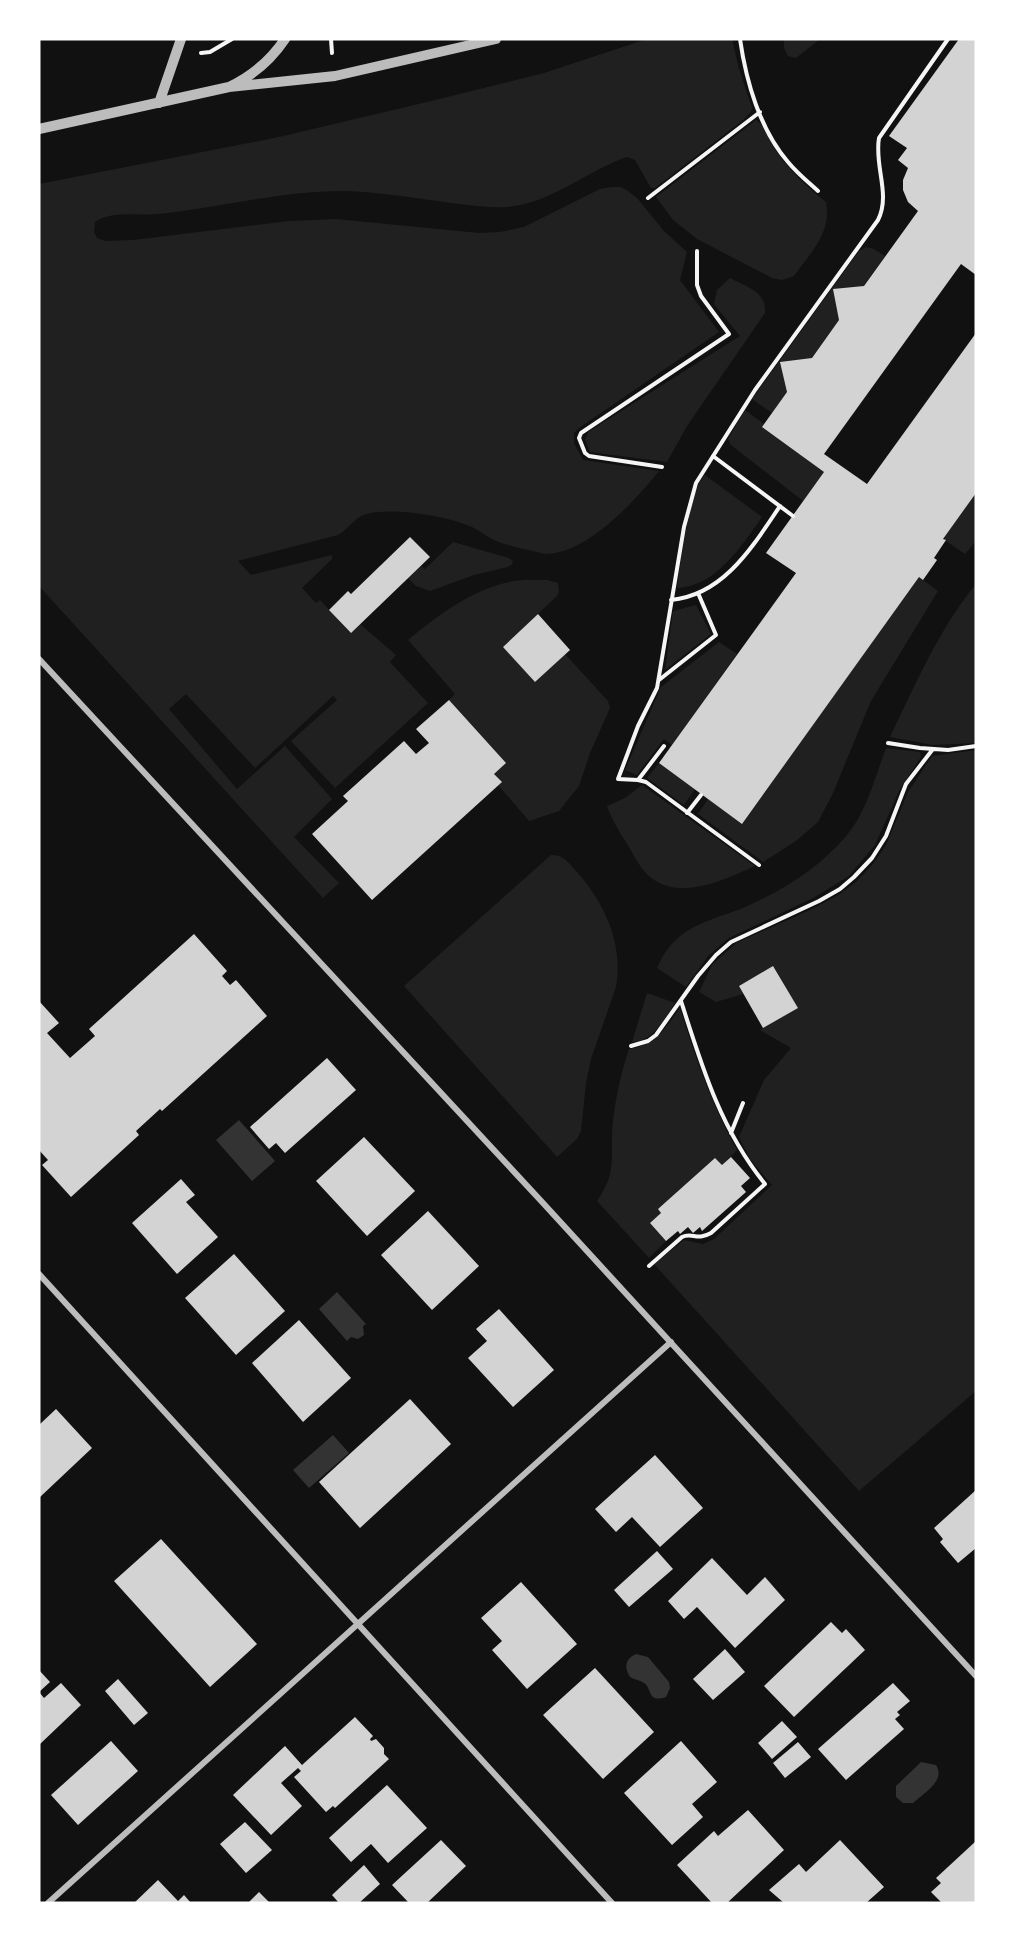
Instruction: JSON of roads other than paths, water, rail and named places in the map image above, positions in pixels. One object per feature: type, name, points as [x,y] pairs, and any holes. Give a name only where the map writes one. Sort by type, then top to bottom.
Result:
[{"type":"street","points":[[159,103],[181,39]]},
{"type":"street","points":[[230,87],[258,69],[285,39]]},
{"type":"street","points":[[39,129],[230,87],[335,76],[496,39]]},
{"type":"street","points":[[39,659],[671,1342],[976,1676]]},
{"type":"street","points":[[39,1274],[612,1903]]},
{"type":"street","points":[[48,1903],[671,1342]]}]
